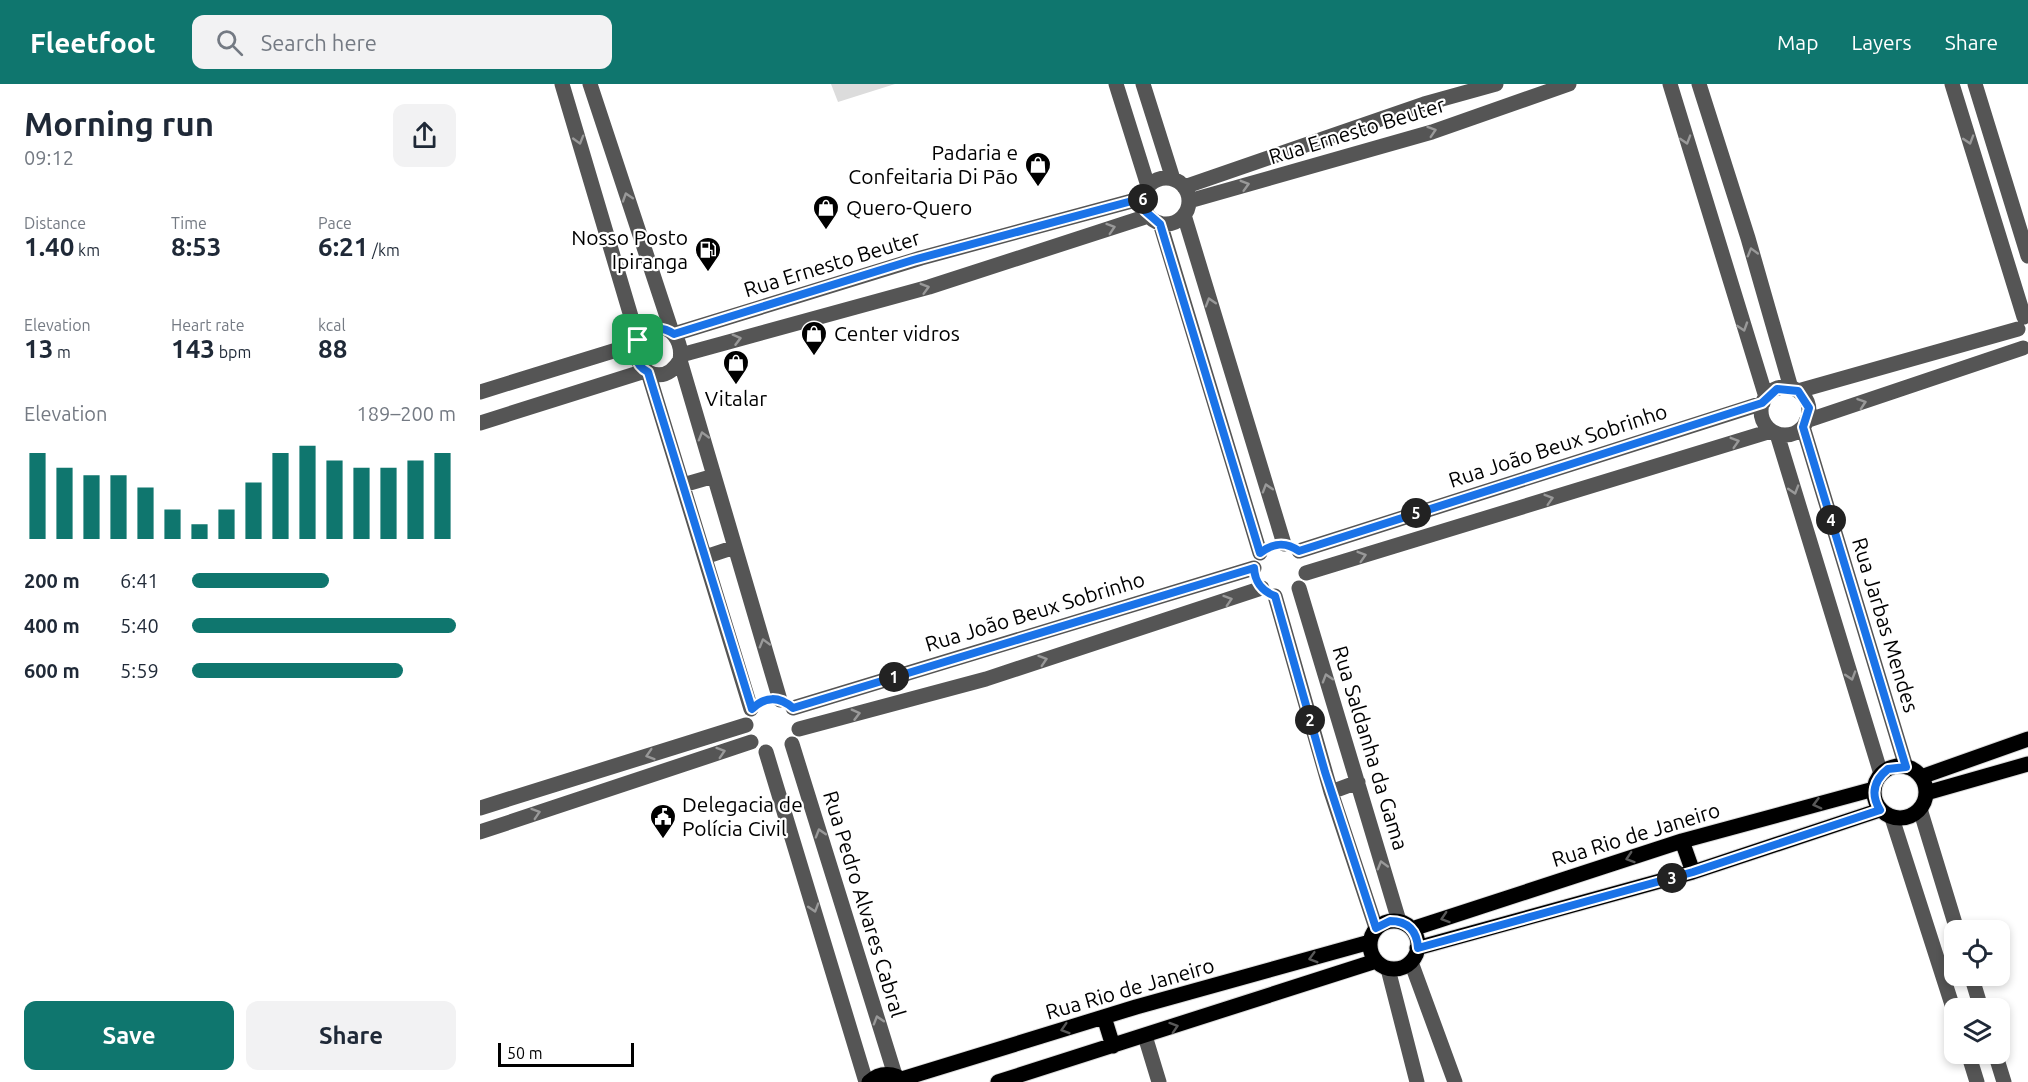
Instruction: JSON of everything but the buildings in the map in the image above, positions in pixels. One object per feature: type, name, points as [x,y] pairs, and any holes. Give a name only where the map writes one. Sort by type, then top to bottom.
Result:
[{"type":"main road","points":[[1921,777],[2028,739]]},
{"type":"main road","points":[[1926,793],[2028,764]]},
{"type":"main road","points":[[998,1082],[1382,965],[1404,966],[1414,955],[1886,814],[1908,818],[1920,808],[1926,793],[1921,777],[1906,767],[1888,769],[1881,774],[1874,789],[1874,796],[1886,814]]},
{"type":"main road","name":"Rua Rio de Janeiro","points":[[1405,925],[1682,841],[1874,789]]},
{"type":"main road","points":[[1682,841],[1693,872]]},
{"type":"main road","points":[[1382,965],[1373,935],[1383,923],[1405,925],[1414,955]]},
{"type":"main road","name":"Rua Rio de Janeiro","points":[[868,1082],[879,1075],[901,1079],[1373,935]]},
{"type":"main road","points":[[1104,1017],[1113,1046]]},
{"type":"street","points":[[562,84],[637,342],[637,359],[647,372],[752,709]]},
{"type":"street","points":[[590,84],[673,333],[679,340],[680,357],[735,547],[787,704],[799,729]]},
{"type":"street","points":[[1116,84],[1145,192],[1260,553]]},
{"type":"street","points":[[1143,84],[1183,196],[1284,544]]},
{"type":"street","name":"Rua Ernesto Beuter","points":[[1183,196],[1424,104],[1496,84]]},
{"type":"street","name":"Rua Ernesto Beuter","points":[[1183,196],[1432,132],[1569,84]]},
{"type":"street","points":[[1670,84],[1764,400],[1762,418],[1774,432],[1881,774]]},
{"type":"street","points":[[1699,84],[1795,390],[1809,408],[1804,424]]},
{"type":"street","points":[[1306,573],[1774,432],[1791,434],[1804,424],[2026,350],[2023,320],[1952,84]]},
{"type":"street","points":[[1975,84],[2028,256]]},
{"type":"street","name":"Rua Ernesto Beuter","points":[[673,333],[1145,192],[1159,178],[1183,196]]},
{"type":"street","points":[[480,423],[647,372],[667,373],[680,357],[929,287],[1154,220],[1173,223],[1183,196]]},
{"type":"street","points":[[1764,400],[1777,389],[1795,390],[2023,320]]},
{"type":"street","points":[[480,392],[637,342],[642,333],[653,328],[673,333]]},
{"type":"street","name":"Rua João Beux Sobrinho","points":[[1299,551],[1764,400]]},
{"type":"street","name":"Rua Jarbas Mendes","points":[[1804,424],[1906,767]]},
{"type":"street","points":[[683,485],[714,476]]},
{"type":"street","points":[[1275,544],[1284,544],[1299,551],[1306,565],[1306,573],[1299,588],[1293,593],[1275,596],[1262,588],[1257,582],[1254,568],[1260,553],[1275,544]]},
{"type":"street","points":[[705,557],[735,547]]},
{"type":"street","name":"Rua João Beux Sobrinho","points":[[787,704],[1254,568]]},
{"type":"street","points":[[799,729],[986,679],[1262,588]]},
{"type":"street","name":"Rua Saldanha da Gama","points":[[1299,588],[1358,782],[1405,925]]},
{"type":"street","points":[[1275,596],[1373,935]]},
{"type":"street","points":[[787,704],[765,700],[752,709],[746,725],[751,742],[766,752],[776,752],[792,744],[799,729]]},
{"type":"street","points":[[480,808],[746,725]]},
{"type":"street","points":[[480,832],[751,742]]},
{"type":"street","name":"Rua Pedro Alvares Cabral","points":[[792,744],[901,1079]]},
{"type":"street","points":[[766,752],[868,1082]]},
{"type":"street","points":[[1331,792],[1358,782]]},
{"type":"street","points":[[1920,808],[1954,920]]},
{"type":"street","points":[[1886,814],[1950,998]]},
{"type":"street","points":[[1414,955],[1455,1082]]},
{"type":"street","points":[[1382,965],[1417,1082]]},
{"type":"street","points":[[1145,1036],[1159,1082]]},
{"type":"street","points":[[1971,1064],[1977,1082]]},
{"type":"street","points":[[1998,1064],[2004,1082]]},
{"type":"shaded area","points":[[831,84],[895,84],[838,102]]},
{"type":"place","name":"Padaria e Confeitaria Di Pão","points":[[1038,188]]},
{"type":"place","name":"Quero-Quero","points":[[826,231]]},
{"type":"place","name":"Nosso Posto Ipiranga","points":[[708,273]]},
{"type":"place","name":"Center vidros","points":[[814,357]]},
{"type":"place","name":"Vitalar","points":[[736,386]]},
{"type":"place","name":"Delegacia de Polícia Civil","points":[[663,840]]},
{"type":"route","points":[[1143,198],[1143,205],[1148,216],[1160,224],[1260,553],[1275,544],[1284,544],[1299,551],[1762,403],[1771,392],[1791,388],[1803,396],[1809,408],[1803,427],[1906,767],[1897,766],[1888,769],[1876,782],[1874,796],[1880,810],[1693,872],[1418,948],[1416,935],[1412,929],[1399,921],[1383,923],[1376,928],[1331,792],[1275,596],[1268,593],[1257,582],[1254,568],[793,708],[787,703],[772,698],[757,703],[752,709],[648,372],[639,365],[635,353],[638,340],[642,333],[653,328],[662,328],[674,334],[913,260],[1143,198]]}]
